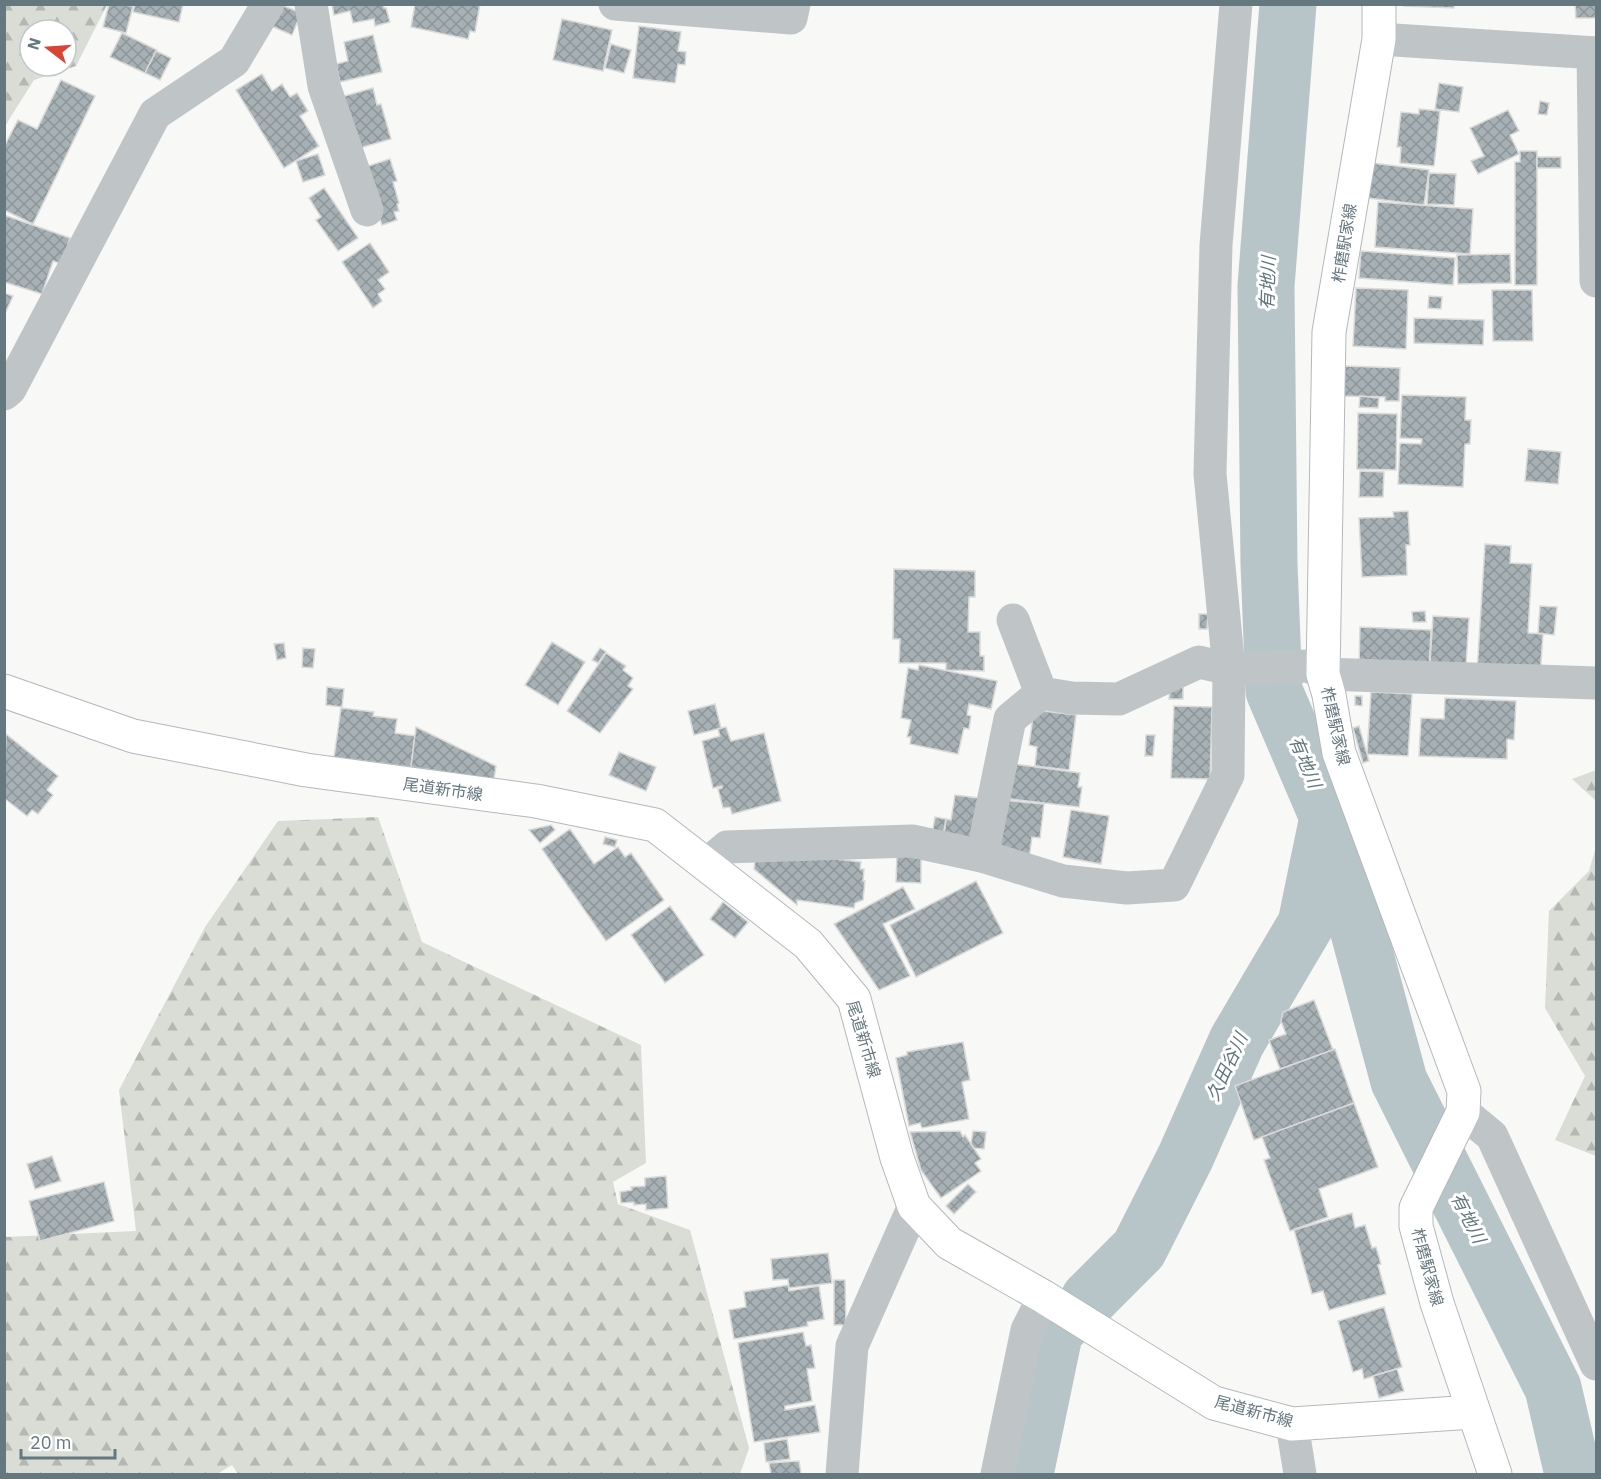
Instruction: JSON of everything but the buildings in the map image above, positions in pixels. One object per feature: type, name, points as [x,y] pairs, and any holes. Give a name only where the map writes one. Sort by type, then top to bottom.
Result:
[{"type":"main road","name":"柞磨駅家線","points":[[1379,4],[1378,39],[1329,332],[1316,670],[1329,695],[1339,753],[1464,1091],[1463,1112],[1416,1208],[1416,1226],[1437,1303],[1473,1412]]},
{"type":"main road","name":"尾道新市線","points":[[4,691],[133,736],[306,770],[536,801],[655,825],[808,944],[854,999],[897,1158],[914,1206],[949,1244],[1044,1297],[1214,1403],[1292,1424],[1473,1412]]},
{"type":"main road","points":[[1473,1412],[1495,1474]]},
{"type":"street","points":[[4,394],[10,389],[155,114],[234,61],[268,4]]},
{"type":"street","points":[[311,4],[324,86],[367,210]]},
{"type":"street","points":[[615,4],[791,18],[794,4]]},
{"type":"street","points":[[707,864],[727,847],[912,841],[982,856],[1063,881],[1127,888],[1174,885],[1228,775],[1228,669],[1210,474],[1216,245],[1236,4]]},
{"type":"street","points":[[1378,39],[1595,53],[1596,281]]},
{"type":"street","points":[[1013,620],[1041,693]]},
{"type":"street","points":[[982,856],[1010,719],[1041,693],[1072,698],[1119,699],[1199,662],[1228,669],[1316,670],[1596,683]]},
{"type":"street","points":[[1463,1112],[1492,1136],[1596,1364]]},
{"type":"street","points":[[842,1474],[852,1346],[914,1206]]},
{"type":"street","points":[[997,1474],[1027,1329],[1044,1297]]},
{"type":"street","points":[[1292,1424],[1300,1474]]},
{"type":"green space","points":[[5,4],[107,5],[78,62],[78,18],[18,18],[18,78],[40,78],[34,80],[5,126]]},
{"type":"green space","points":[[1596,770],[1596,801],[1572,779]]},
{"type":"green space","points":[[378,817],[422,942],[641,1045],[646,1163],[613,1182],[618,1204],[690,1230],[749,1448],[740,1474],[238,1474],[232,1465],[217,1474],[5,1474],[5,1237],[136,1231],[119,1090],[205,927],[278,821]]},
{"type":"green space","points":[[1596,847],[1596,1156],[1555,1140],[1585,1076],[1545,1008],[1549,911],[1589,871]]},
{"type":"waterway","name":"有地川","points":[[1288,4],[1266,286],[1269,564],[1274,691],[1328,817],[1399,1081],[1553,1388],[1573,1474]]},
{"type":"waterway","name":"久田谷川","points":[[1089,1299],[1139,1249],[1185,1158],[1237,1041],[1306,924],[1326,827]]},
{"type":"waterway","name":"久田谷川","points":[[1025,1474],[1055,1330],[1062,1324]]}]
